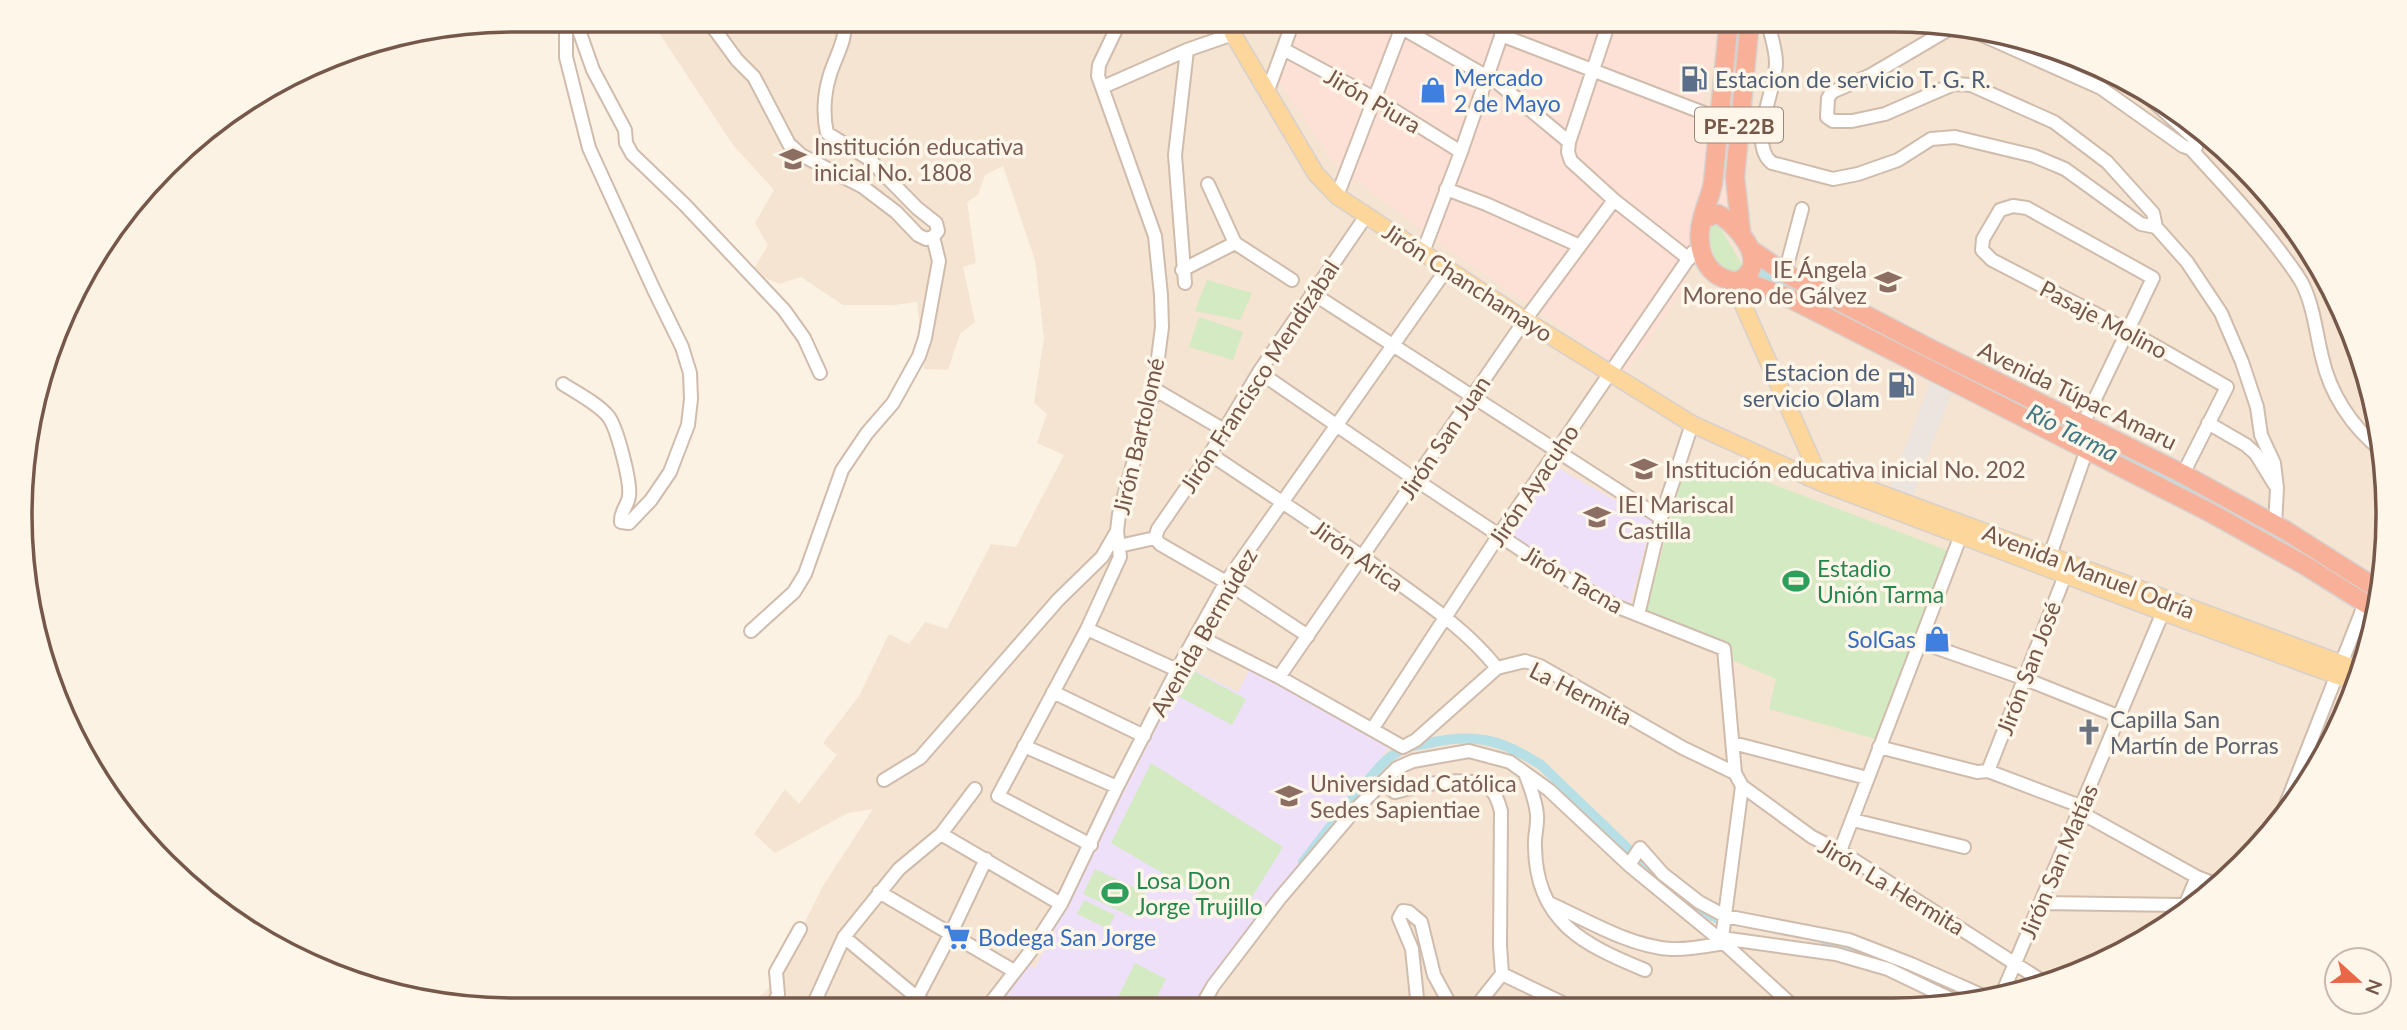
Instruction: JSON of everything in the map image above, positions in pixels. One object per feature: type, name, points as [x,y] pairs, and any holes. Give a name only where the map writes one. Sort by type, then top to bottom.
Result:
[{"type":"highway","name":"PE-22B","points":[[1695,254],[1713,183],[1727,32]]},
{"type":"highway","name":"PE-22B","points":[[1749,32],[1735,177],[1741,232],[1751,250]]},
{"type":"highway","points":[[1703,218],[1717,214],[1741,232]]},
{"type":"highway","points":[[1737,281],[1748,273],[1751,250]]},
{"type":"highway","name":"Avenida Túpac Amaru","points":[[1751,250],[1785,273],[2182,474],[2275,525],[2370,584]]},
{"type":"highway","points":[[1695,254],[1717,276],[1787,298],[2086,452],[2211,513],[2306,566],[2367,605]]},
{"type":"main road","name":"Jirón Chanchamayo","points":[[1233,32],[1316,174],[1337,196],[1447,270],[1692,424],[1783,465],[1819,477]]},
{"type":"main road","points":[[1737,281],[1819,477]]},
{"type":"main road","name":"Avenida Manuel Odría","points":[[1819,477],[2166,608],[2339,669],[2350,670]]},
{"type":"main road","name":"Avenida Manuel Odría","points":[[1919,513],[1961,536],[2048,562]]},
{"type":"main road","name":"Avenida Manuel Odría","points":[[2339,669],[2348,676]]},
{"type":"street","points":[[563,384],[609,417],[628,472],[629,498],[620,515],[621,522],[629,523],[651,500],[670,472],[688,425],[690,373],[682,347],[589,148],[566,57],[566,32]]},
{"type":"street","points":[[580,32],[593,70],[625,130],[628,149],[790,316],[804,338],[820,373]]},
{"type":"street","points":[[717,32],[737,60],[754,77],[789,145],[801,155],[863,187],[896,212],[918,235],[926,239],[933,237],[938,231],[936,223],[917,208],[869,159],[827,133],[825,100],[829,78],[846,32]]},
{"type":"street","name":"Jirón Bartolomé","points":[[884,780],[920,758],[1058,600],[1102,557],[1116,531],[1154,389],[1162,327],[1155,236],[1098,76],[1099,65],[1115,32]]},
{"type":"street","points":[[1103,87],[1221,32]]},
{"type":"street","points":[[1267,93],[1289,32]]},
{"type":"street","points":[[1337,196],[1401,32]]},
{"type":"street","points":[[1416,32],[1498,83],[1569,142]]},
{"type":"street","points":[[1423,252],[1503,32]]},
{"type":"street","points":[[1606,32],[1569,142],[1571,161],[1614,201],[1695,254]]},
{"type":"street","points":[[1770,32],[1776,62],[1761,144],[1767,159],[1772,163],[1833,179],[1858,174],[1898,160],[1931,139],[1955,136],[2034,156],[2065,169],[2141,223],[2156,227]]},
{"type":"street","points":[[1502,35],[1717,118]]},
{"type":"street","points":[[1940,35],[1871,75],[1832,92],[1828,98],[1827,117],[1833,121],[1852,121],[1885,114],[1954,84],[1971,85],[2054,122],[2107,162],[2153,213],[2156,227],[2188,262],[2221,313],[2242,362],[2257,407],[2261,435],[2274,463],[2277,488],[2275,525]]},
{"type":"street","points":[[2006,45],[2101,88],[2191,149],[2261,226],[2302,283],[2312,308],[2322,360],[2332,389],[2345,412],[2369,440]]},
{"type":"street","points":[[1187,50],[1175,155],[1184,276],[1235,243]]},
{"type":"street","name":"Jirón Piura","points":[[1283,50],[1376,99],[1461,152]]},
{"type":"street","points":[[2186,131],[2196,140],[2196,147],[2191,149]]},
{"type":"street","points":[[1208,184],[1235,243],[1292,280]]},
{"type":"street","points":[[1446,189],[1580,246]]},
{"type":"street","name":"Jirón San Juan","points":[[1279,677],[1525,320],[1614,201]]},
{"type":"street","name":"Pasaje Molino","points":[[2129,331],[2153,278],[2027,208],[2013,206],[2000,210],[1983,239],[1982,250],[1993,260],[2129,331],[2227,387],[2208,423]]},
{"type":"street","points":[[1785,273],[1802,209]]},
{"type":"street","name":"Jirón Francisco Mendizábal","points":[[1155,538],[1158,529],[1210,454],[1259,372],[1366,216]]},
{"type":"street","points":[[751,631],[794,593],[805,574],[842,470],[867,433],[893,403],[919,356],[938,268],[933,237]]},
{"type":"street","name":"Jirón Ayacuho","points":[[1373,728],[1609,372],[1695,254]]},
{"type":"street","name":"Avenida Bermúdez","points":[[994,998],[1036,943],[1061,904],[1117,786],[1226,582],[1447,270]]},
{"type":"street","points":[[1312,293],[1661,518]]},
{"type":"street","points":[[2084,424],[2129,331]]},
{"type":"street","name":"Jirón Tacna","points":[[1259,372],[1416,481],[1556,573],[1618,607],[1724,649],[1733,743]]},
{"type":"street","points":[[1154,389],[1224,429]]},
{"type":"street","points":[[2182,474],[2208,423],[2246,445],[2256,454],[2277,488]]},
{"type":"street","points":[[1638,615],[1661,518],[1692,424]]},
{"type":"street","points":[[2048,562],[2086,452]]},
{"type":"street","name":"Jirón Arica","points":[[1210,454],[1363,556],[1445,617],[1483,650],[1497,668]]},
{"type":"street","name":"Jirón Bartolomé","points":[[1116,531],[1119,547]]},
{"type":"street","points":[[1840,851],[1961,536]]},
{"type":"street","points":[[1091,845],[998,796],[1087,629],[1120,557],[1119,547],[1155,538],[1160,544],[1226,582],[1308,636]]},
{"type":"street","name":"Jirón San José","points":[[1988,771],[2067,570]]},
{"type":"street","name":"Jirón San Matías","points":[[2006,985],[2166,608]]},
{"type":"street","points":[[2294,784],[2339,669],[2364,620]]},
{"type":"street","points":[[1087,629],[1177,670]]},
{"type":"street","points":[[1196,635],[1373,728]]},
{"type":"street","points":[[1920,642],[2023,678],[2120,717]]},
{"type":"street","name":"La Hermita","points":[[1373,728],[1404,747],[1416,740],[1497,668],[1525,661],[1540,666],[1683,748],[1735,773]]},
{"type":"street","points":[[1053,692],[1143,736]]},
{"type":"street","points":[[1724,929],[1742,786],[1735,773],[1733,743],[1867,778]]},
{"type":"street","points":[[1024,746],[1117,786]]},
{"type":"street","points":[[1879,747],[1977,772],[1988,771],[2080,806],[2087,816],[2208,882]]},
{"type":"street","points":[[1206,998],[1280,898],[1354,811],[1397,768],[1413,761],[1469,751],[1510,762],[1724,929],[1836,954],[1888,969],[1943,995]]},
{"type":"street","points":[[1525,773],[1537,815],[1537,878],[1549,903],[1567,929],[1587,943],[1645,970]]},
{"type":"street","points":[[1388,777],[1387,786],[1395,792],[1426,783],[1473,782],[1495,793],[1501,811],[1502,974],[1483,998]]},
{"type":"street","name":"Jirón La Hermita","points":[[1742,786],[1812,837],[1840,851],[2035,976]]},
{"type":"street","points":[[816,998],[844,937],[878,892],[899,869],[941,834],[975,789]]},
{"type":"street","points":[[1853,820],[1964,847]]},
{"type":"street","points":[[941,834],[1061,904]]},
{"type":"street","points":[[1635,858],[1662,874],[1699,902],[1786,998]]},
{"type":"street","points":[[844,937],[918,996],[986,859]]},
{"type":"street","points":[[2189,897],[2197,877]]},
{"type":"street","points":[[878,892],[1014,971]]},
{"type":"street","points":[[1549,903],[1657,948],[1675,949],[1724,929],[1849,940],[1973,991]]},
{"type":"street","points":[[2040,903],[2178,905]]},
{"type":"street","points":[[1417,998],[1412,949],[1399,918],[1403,911],[1415,915],[1421,922],[1434,975],[1447,998]]},
{"type":"street","points":[[776,998],[776,972],[800,929]]},
{"type":"street","points":[[1502,974],[1552,998]]},
{"type":"shaded area","points":[[659,32],[1892,32],[1986,41],[2047,57],[2106,81],[2134,96],[2211,151],[2256,196],[2276,221],[2311,273],[2326,301],[2339,330],[2359,390],[2374,483],[2376,515],[2371,578],[2350,670],[2326,729],[2294,784],[2256,834],[2211,879],[2161,917],[2106,949],[2047,973],[1986,989],[1892,998],[758,998],[774,983],[823,886],[873,809],[848,813],[775,853],[754,834],[785,789],[799,804],[837,755],[823,743],[859,696],[889,634],[909,644],[925,622],[947,629],[991,544],[1016,547],[1064,455],[1037,443],[1047,414],[1034,403],[1044,338],[1035,260],[1003,166],[985,175],[978,195],[967,202],[976,263],[963,267],[975,322],[960,334],[948,370],[924,369],[917,302],[843,305],[801,277],[779,284],[752,272],[768,245],[755,223],[774,190],[733,145]]},
{"type":"shaded area","points":[[1287,32],[1717,32],[1702,105],[1711,120],[1731,32],[1744,32],[1731,204],[1722,209],[1718,195],[1705,223],[1681,292],[1626,373],[1440,243],[1333,163],[1273,72]]},
{"type":"shaded area","points":[[1930,382],[1952,392],[1913,496],[1890,487]]},
{"type":"shaded area","points":[[1556,467],[1652,521],[1630,605],[1509,535]]},
{"type":"shaded area","points":[[1187,666],[1238,692],[1251,667],[1390,746],[1201,998],[1003,998],[1021,963],[1035,968]]},
{"type":"green space","points":[[1716,221],[1744,268],[1738,275],[1721,270],[1716,259],[1708,222]]},
{"type":"green space","points":[[1207,280],[1252,293],[1240,320],[1195,311]]},
{"type":"green space","points":[[1199,317],[1243,332],[1233,360],[1189,347]]},
{"type":"green space","name":"Estadio Unión Tarma","points":[[1684,471],[1720,479],[1723,474],[1740,480],[1746,474],[1949,551],[1876,739],[1769,709],[1776,679],[1732,660],[1729,645],[1646,610]]},
{"type":"green space","points":[[1190,669],[1246,699],[1232,725],[1176,695]]},
{"type":"green space","points":[[1151,763],[1283,847],[1239,918],[1111,843]]},
{"type":"green space","name":"Losa Don Jorge Trujillo","points":[[1095,869],[1146,893],[1134,918],[1083,894]]},
{"type":"green space","points":[[1084,900],[1115,915],[1108,929],[1077,914]]},
{"type":"green space","points":[[1135,963],[1166,979],[1156,998],[1118,998]]},
{"type":"waterway","name":"Río Tarma","points":[[1765,270],[1774,280],[1818,303]]},
{"type":"waterway","name":"Río Tarma","points":[[1971,381],[2229,512],[2368,594]]},
{"type":"waterway","points":[[1303,862],[1367,781],[1395,754],[1408,747],[1445,740],[1487,740],[1513,749],[1541,765],[1672,891],[1726,922]]},
{"type":"waterway","points":[[1826,942],[1885,960]]},
{"type":"place","name":"Estacion de servicio T. G. R.","points":[[1694,79]]},
{"type":"place","name":"Mercado 2 de Mayo","points":[[1433,90]]},
{"type":"place","name":"Institución educativa inicial No. 1808","points":[[793,159]]},
{"type":"place","name":"IE Ángela Moreno de Gálvez","points":[[1888,282]]},
{"type":"place","name":"Estacion de servicio Olam","points":[[1901,385]]},
{"type":"place","name":"Institución educativa inicial No. 202","points":[[1644,469]]},
{"type":"place","name":"IEI Mariscal Castilla","points":[[1597,517]]},
{"type":"place","name":"Estadio Unión Tarma","points":[[1796,581]]},
{"type":"place","name":"SolGas","points":[[1937,639]]},
{"type":"place","name":"Capilla San Martín de Porras","points":[[2089,732]]},
{"type":"place","name":"Universidad Católica Sedes Sapientiae","points":[[1289,796]]},
{"type":"place","name":"Losa Don Jorge Trujillo","points":[[1115,893]]},
{"type":"place","name":"Bodega San Jorge","points":[[957,937]]}]
